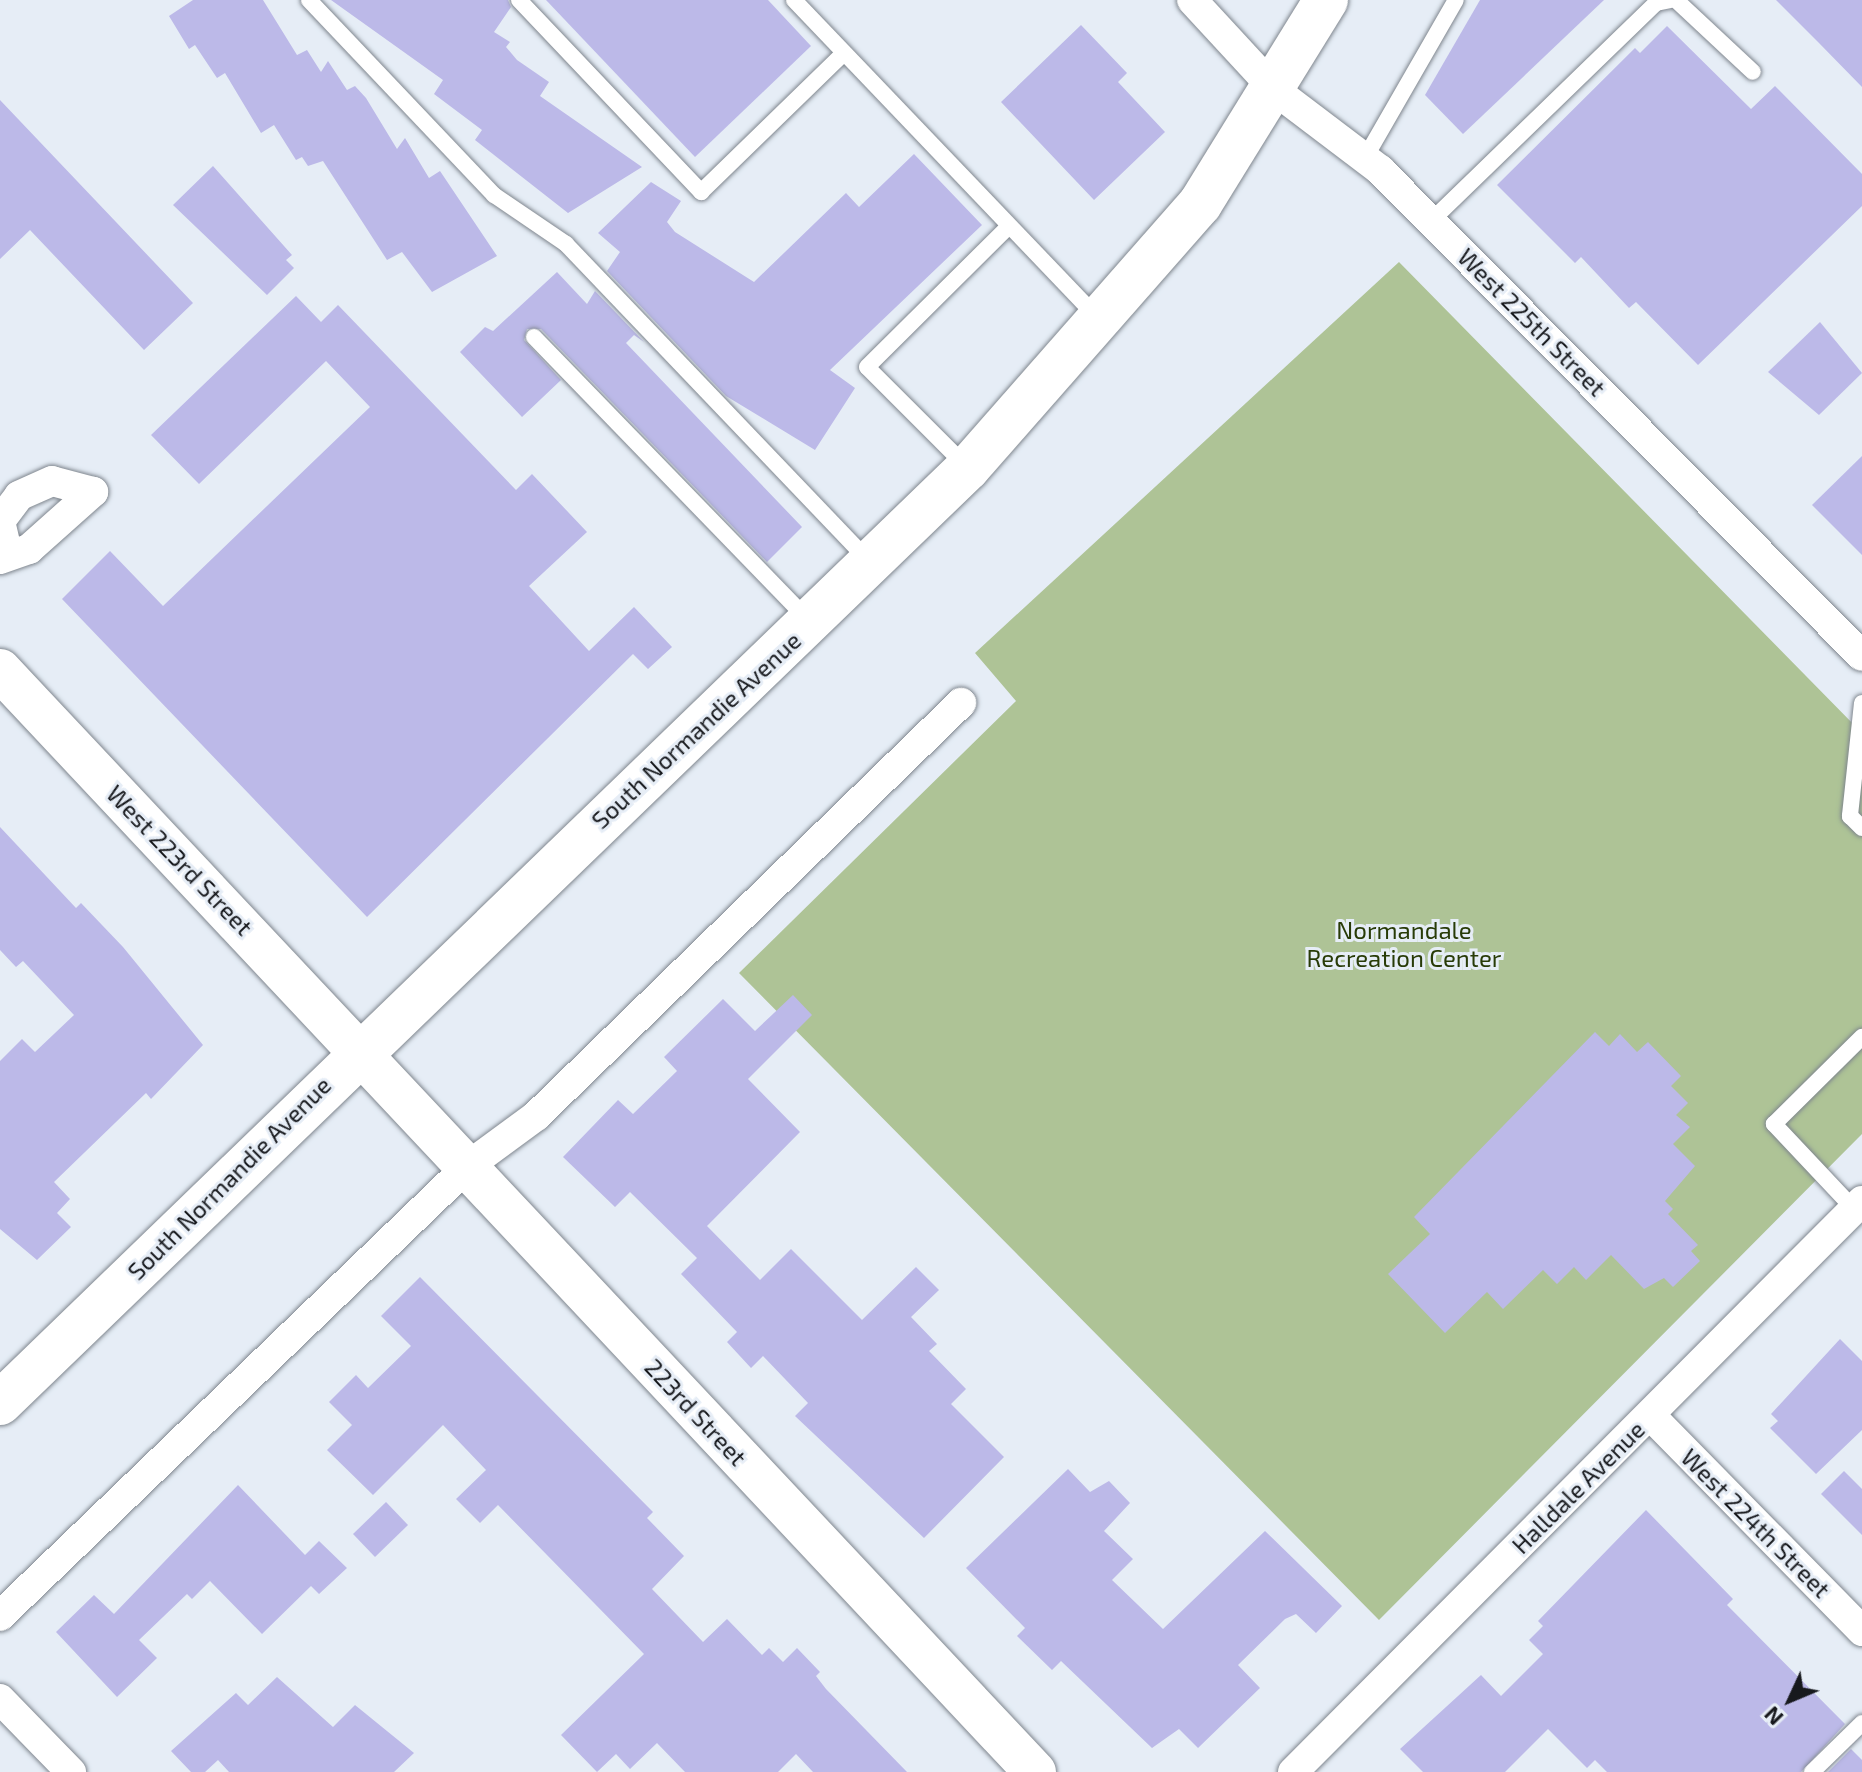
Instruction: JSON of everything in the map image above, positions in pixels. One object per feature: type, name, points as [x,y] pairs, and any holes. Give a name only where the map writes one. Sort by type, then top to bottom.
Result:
[{"type":"main road","name":"South Normandie Avenue","points":[[4,1390],[968,468],[1200,204],[1276,91],[1326,0]]},
{"type":"main road","name":"West 223rd Street","points":[[0,670],[360,1049]]},
{"type":"main road","name":"223rd Street","points":[[360,1049],[1035,1772]]},
{"type":"street","name":"West 225th Street","points":[[1192,0],[1276,91],[1365,158],[1431,221],[1862,656]]},
{"type":"street","points":[[0,1616],[468,1166],[536,1116],[961,703]]},
{"type":"street","name":"Halldale Avenue","points":[[1293,1772],[1858,1205]]},
{"type":"street","name":"West 224th Street","points":[[1650,1415],[1862,1629]]},
{"type":"street","points":[[0,1699],[71,1772]]},
{"type":"lane","points":[[309,0],[494,195],[566,244],[871,564]]},
{"type":"lane","points":[[519,0],[701,192],[844,53]]},
{"type":"lane","points":[[794,0],[1100,320]]},
{"type":"lane","points":[[1365,158],[1456,0]]},
{"type":"lane","points":[[1431,221],[1656,3],[1673,0],[1753,72]]},
{"type":"lane","points":[[968,468],[867,367],[1009,226]]},
{"type":"lane","points":[[534,337],[810,622]]},
{"type":"lane","points":[[1862,703],[1850,816],[1862,828]]},
{"type":"lane","points":[[1858,1205],[1774,1124],[1862,1037]]},
{"type":"lane","points":[[1812,1772],[1862,1723]]},
{"type":"green space","name":"Normandale Recreation Center","points":[[1399,262],[1862,733],[1862,1134],[1379,1620],[739,973],[1016,701],[975,653]]},
{"type":"building","points":[[193,0],[263,0],[297,55],[307,50],[321,72],[328,61],[347,90],[355,86],[366,98],[397,149],[405,138],[429,178],[440,171],[497,256],[432,292],[402,252],[387,260],[323,161],[308,166],[302,157],[296,160],[274,125],[261,133],[225,73],[217,78],[195,45],[189,49],[169,16]]},
{"type":"building","points":[[331,0],[508,0],[511,7],[494,32],[510,42],[506,47],[517,60],[549,82],[540,96],[642,167],[568,213],[475,140],[482,130],[434,94],[443,80]]},
{"type":"building","points":[[546,0],[768,0],[811,46],[695,157]]},
{"type":"building","points":[[1480,0],[1604,0],[1463,134],[1425,95]]},
{"type":"building","points":[[1776,0],[1862,0],[1862,87],[1819,43]]},
{"type":"building","points":[[1081,25],[1127,73],[1118,82],[1165,132],[1094,200],[1001,102]]},
{"type":"building","points":[[1667,26],[1751,109],[1775,86],[1862,174],[1862,206],[1698,365],[1636,302],[1629,308],[1581,257],[1575,263],[1497,185],[1635,48],[1640,53]]},
{"type":"building","points":[[0,100],[193,303],[144,350],[30,230],[0,259]]},
{"type":"building","points":[[914,154],[982,225],[830,370],[855,388],[815,450],[726,396],[607,271],[620,252],[598,233],[651,182],[681,201],[667,222],[675,232],[754,282],[846,193],[859,207]]},
{"type":"building","points":[[213,166],[292,255],[286,260],[294,268],[267,295],[173,205]]},
{"type":"building","points":[[557,272],[587,304],[595,291],[644,342],[634,335],[626,343],[802,527],[767,562],[541,329],[527,329],[524,340],[561,380],[522,417],[460,352],[485,327],[493,331]]},
{"type":"building","points":[[296,296],[321,322],[338,305],[516,490],[532,474],[587,532],[529,586],[589,651],[634,607],[672,647],[648,669],[633,654],[367,917],[62,599],[110,551],[163,606],[370,407],[326,361],[199,484],[151,435]]},
{"type":"building","points":[[1820,322],[1862,373],[1819,415],[1768,372]]},
{"type":"building","points":[[1862,456],[1862,555],[1812,505]]},
{"type":"building","points":[[0,827],[76,908],[81,903],[123,947],[203,1045],[151,1099],[146,1093],[54,1182],[70,1199],[57,1213],[71,1227],[37,1260],[0,1229],[0,1061],[22,1039],[35,1052],[74,1015],[23,961],[16,967],[0,950]]},
{"type":"building","points":[[793,995],[812,1015],[748,1079],[800,1132],[707,1226],[760,1280],[791,1249],[862,1320],[916,1267],[939,1290],[911,1317],[937,1344],[929,1351],[966,1389],[951,1404],[1004,1457],[924,1538],[795,1416],[808,1403],[763,1356],[751,1368],[727,1342],[737,1332],[681,1274],[697,1258],[630,1192],[615,1207],[563,1157],[618,1100],[633,1114],[677,1071],[664,1057],[723,999],[755,1031]]},
{"type":"building","points":[[1595,1032],[1609,1046],[1620,1034],[1637,1052],[1648,1042],[1681,1076],[1671,1086],[1688,1103],[1676,1115],[1690,1127],[1673,1144],[1695,1166],[1665,1201],[1673,1209],[1668,1214],[1698,1245],[1691,1251],[1700,1261],[1673,1287],[1664,1278],[1644,1289],[1611,1255],[1586,1280],[1574,1267],[1557,1284],[1543,1270],[1503,1309],[1487,1292],[1445,1333],[1388,1274],[1430,1234],[1414,1217]]},
{"type":"building","points":[[420,1277],[653,1512],[647,1518],[684,1556],[652,1589],[703,1642],[727,1619],[762,1655],[769,1648],[783,1662],[797,1648],[820,1672],[816,1676],[826,1689],[907,1772],[813,1772],[796,1754],[778,1772],[685,1772],[657,1743],[630,1769],[616,1754],[597,1772],[561,1735],[644,1654],[498,1505],[480,1523],[456,1499],[486,1470],[443,1425],[373,1495],[327,1450],[352,1425],[329,1402],[356,1375],[368,1388],[411,1346],[381,1316]]},
{"type":"building","points":[[1840,1339],[1862,1361],[1862,1430],[1816,1474],[1770,1428],[1778,1421],[1771,1414]]},
{"type":"building","points":[[1068,1469],[1090,1492],[1109,1481],[1130,1503],[1104,1531],[1133,1559],[1112,1580],[1163,1629],[1265,1531],[1342,1606],[1316,1633],[1296,1614],[1285,1619],[1238,1665],[1260,1688],[1198,1748],[1179,1729],[1152,1748],[1061,1661],[1052,1670],[1017,1636],[1025,1628],[966,1568]]},
{"type":"building","points":[[1844,1471],[1862,1489],[1862,1535],[1821,1494]]},
{"type":"building","points":[[238,1485],[305,1555],[319,1541],[347,1568],[319,1594],[311,1586],[262,1634],[210,1581],[192,1599],[187,1594],[139,1640],[157,1658],[117,1697],[56,1632],[94,1595],[114,1614]]},
{"type":"building","points":[[386,1502],[408,1525],[375,1557],[353,1534]]},
{"type":"building","points":[[1646,1510],[1733,1599],[1727,1605],[1845,1724],[1801,1772],[1607,1772],[1595,1760],[1587,1768],[1548,1729],[1505,1772],[1423,1772],[1400,1749],[1481,1675],[1501,1696],[1543,1654],[1529,1640],[1543,1626],[1538,1621]]},
{"type":"building","points":[[277,1677],[333,1727],[355,1705],[414,1753],[394,1772],[229,1772],[218,1760],[205,1772],[191,1772],[171,1751],[236,1693],[248,1705]]},
{"type":"building","points":[[1851,1749],[1862,1760],[1862,1772],[1828,1772]]}]
